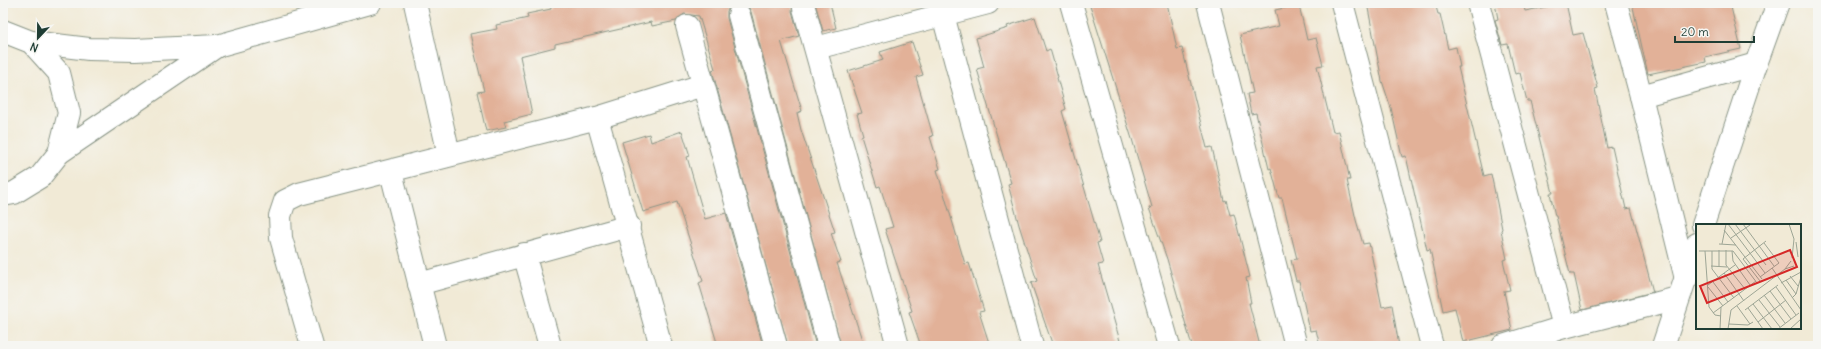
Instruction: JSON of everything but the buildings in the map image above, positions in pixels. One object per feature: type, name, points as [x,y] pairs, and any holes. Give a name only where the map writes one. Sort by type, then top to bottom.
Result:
[{"type":"street","points":[[3,31],[31,42],[89,49],[135,50],[217,46],[370,3]]},
{"type":"street","points":[[415,3],[450,155]]},
{"type":"street","points":[[816,48],[988,3]]},
{"type":"street","points":[[1071,3],[1169,346]]},
{"type":"street","points":[[1208,3],[1296,346]]},
{"type":"street","points":[[1342,3],[1432,346]]},
{"type":"street","points":[[1478,3],[1564,327]]},
{"type":"street","points":[[1616,3],[1641,96],[1682,289]]},
{"type":"street","points":[[1703,224],[1756,64],[1778,3]]},
{"type":"street","points":[[804,8],[898,346]]},
{"type":"street","points":[[739,15],[829,346]]},
{"type":"street","points":[[943,15],[1032,346]]},
{"type":"street","points":[[687,26],[776,346]]},
{"type":"street","points":[[31,42],[59,73],[69,113],[59,153]]},
{"type":"street","points":[[7,199],[40,177],[59,153],[217,46]]},
{"type":"street","points":[[1641,96],[1756,64]]},
{"type":"street","points":[[312,346],[282,238],[280,216],[285,202],[299,194],[391,172],[450,155],[597,118],[704,85]]},
{"type":"street","points":[[597,118],[661,346]]},
{"type":"street","points":[[391,172],[435,346]]},
{"type":"street","points":[[419,284],[628,226]]},
{"type":"street","points":[[1663,346],[1696,247]]},
{"type":"street","points":[[524,254],[550,346]]},
{"type":"street","points":[[1503,346],[1682,289]]}]
